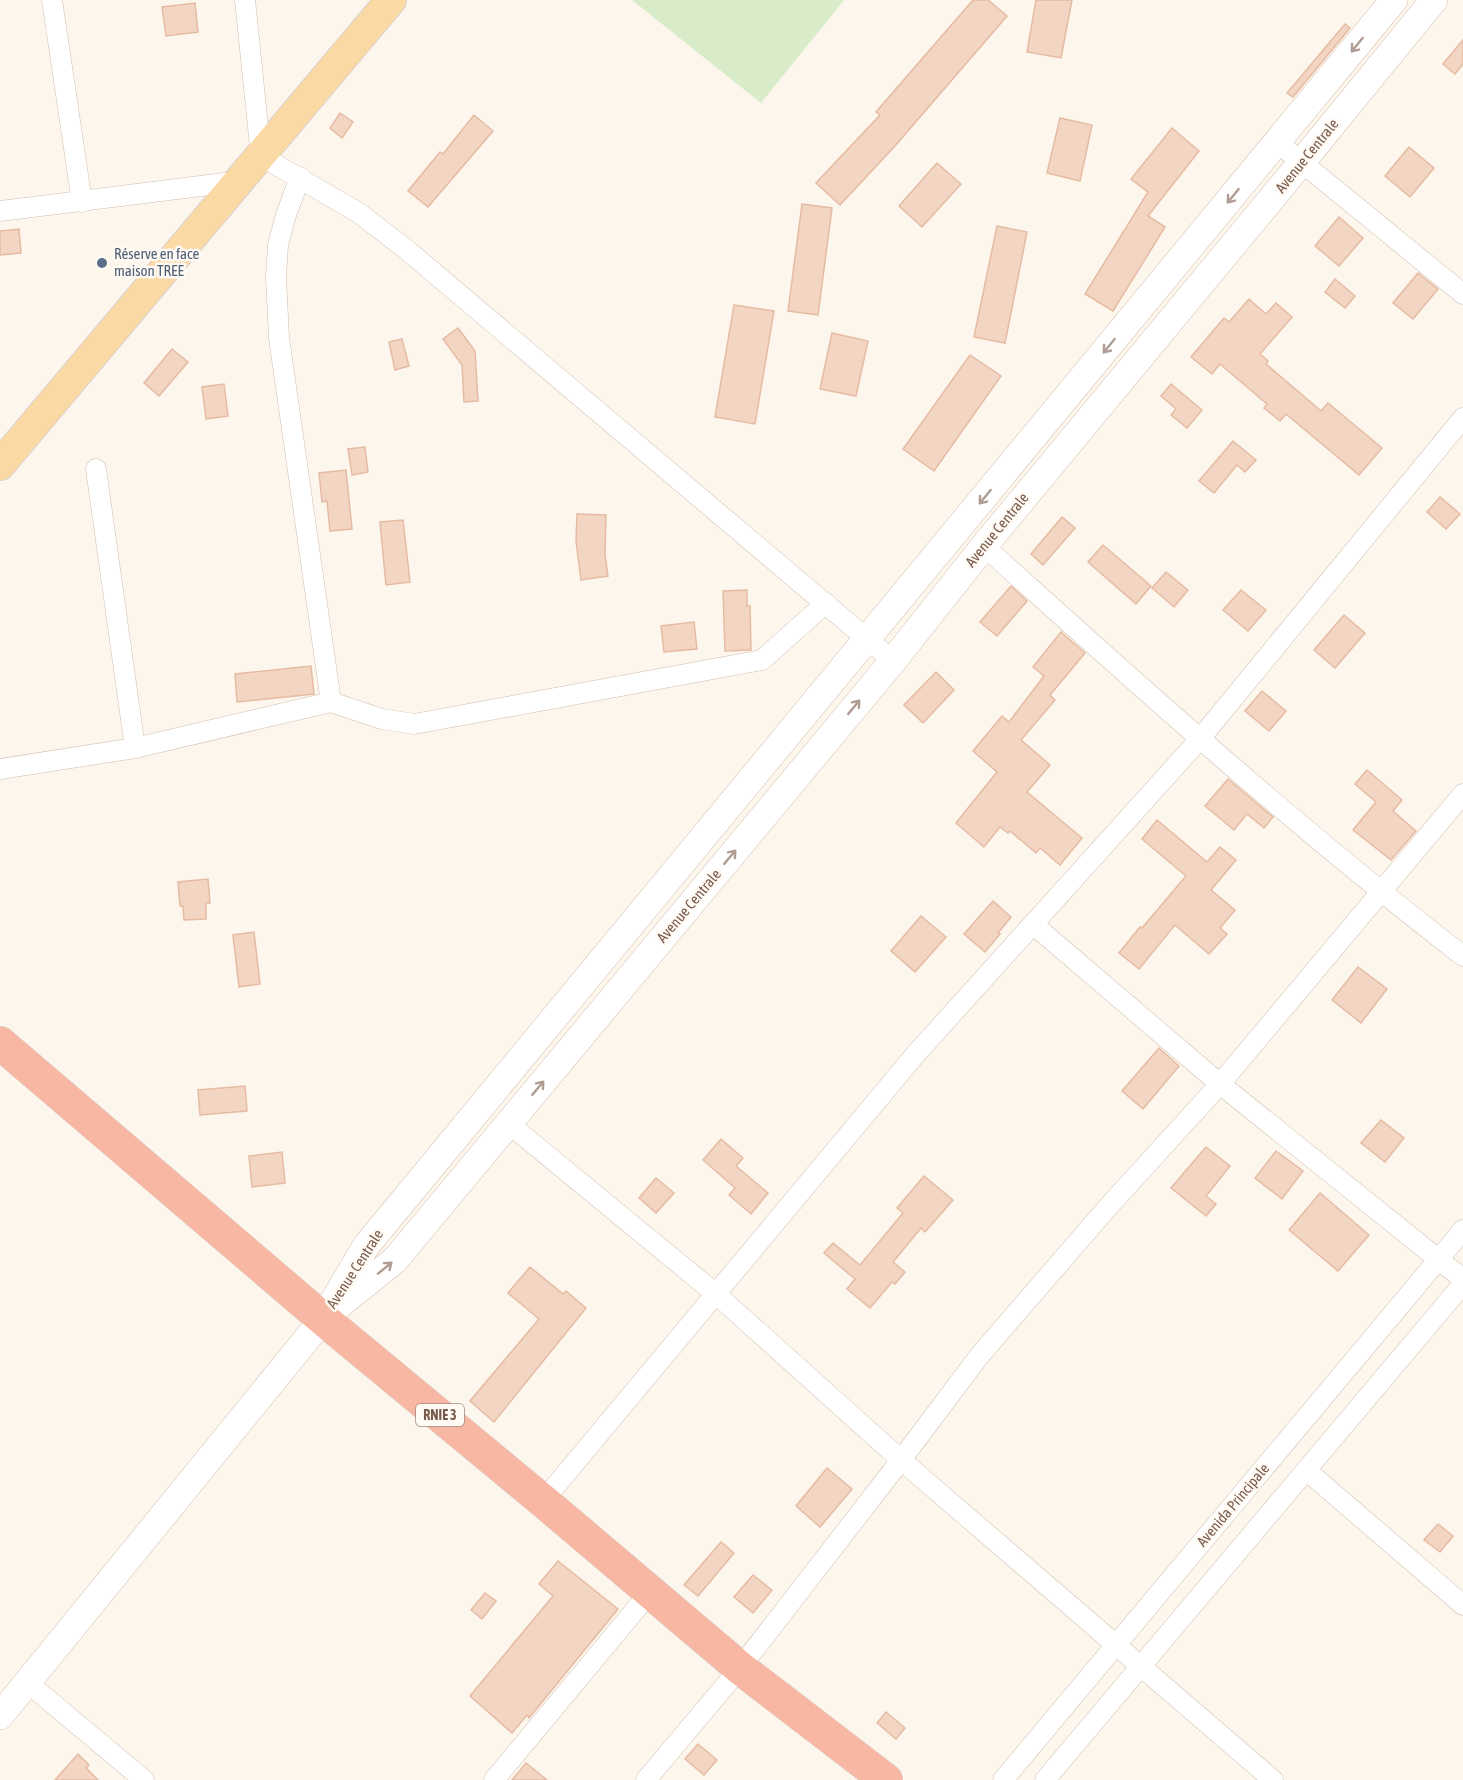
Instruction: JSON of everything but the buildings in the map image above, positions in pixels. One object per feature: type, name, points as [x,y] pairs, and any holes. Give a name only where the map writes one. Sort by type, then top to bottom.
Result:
[{"type":"highway","name":"RNIE 3","points":[[0,1043],[740,1668],[886,1780]]},
{"type":"main road","points":[[0,465],[391,0]]},
{"type":"street","points":[[52,0],[82,202]]},
{"type":"street","points":[[245,0],[261,156],[359,213],[407,250],[893,661]]},
{"type":"street","name":"Avenue Centrale","points":[[323,1318],[366,1246],[1394,0]]},
{"type":"street","name":"Avenue Centrale","points":[[323,1318],[395,1260],[893,661],[984,546],[1434,0]]},
{"type":"street","points":[[1277,142],[1463,294]]},
{"type":"street","points":[[300,177],[278,245],[276,277],[279,338],[331,702]]},
{"type":"street","points":[[0,212],[241,181]]},
{"type":"street","points":[[543,1501],[915,1055],[1199,740],[1463,418]]},
{"type":"street","points":[[96,469],[135,748]]},
{"type":"street","points":[[984,546],[1199,740],[1380,892],[1463,956]]},
{"type":"street","points":[[0,769],[135,748],[331,702],[382,720],[414,724],[762,660],[826,603]]},
{"type":"street","points":[[646,1780],[740,1668],[902,1460],[980,1355],[1108,1207],[1220,1084],[1463,794]]},
{"type":"street","points":[[1034,925],[1220,1084],[1463,1279]]},
{"type":"street","points":[[509,1124],[716,1294],[1115,1646],[1273,1780]]},
{"type":"street","name":"Avenida Principale","points":[[1003,1780],[1463,1230]]},
{"type":"street","points":[[1045,1780],[1463,1284]]},
{"type":"street","points":[[0,1716],[323,1318]]},
{"type":"street","points":[[1306,1470],[1463,1605]]},
{"type":"street","points":[[494,1780],[651,1591]]},
{"type":"street","points":[[28,1683],[144,1780]]},
{"type":"green space","points":[[632,0],[844,0],[761,103]]},
{"type":"place","name":"Réserve en face maison TREE","points":[[102,263]]}]
